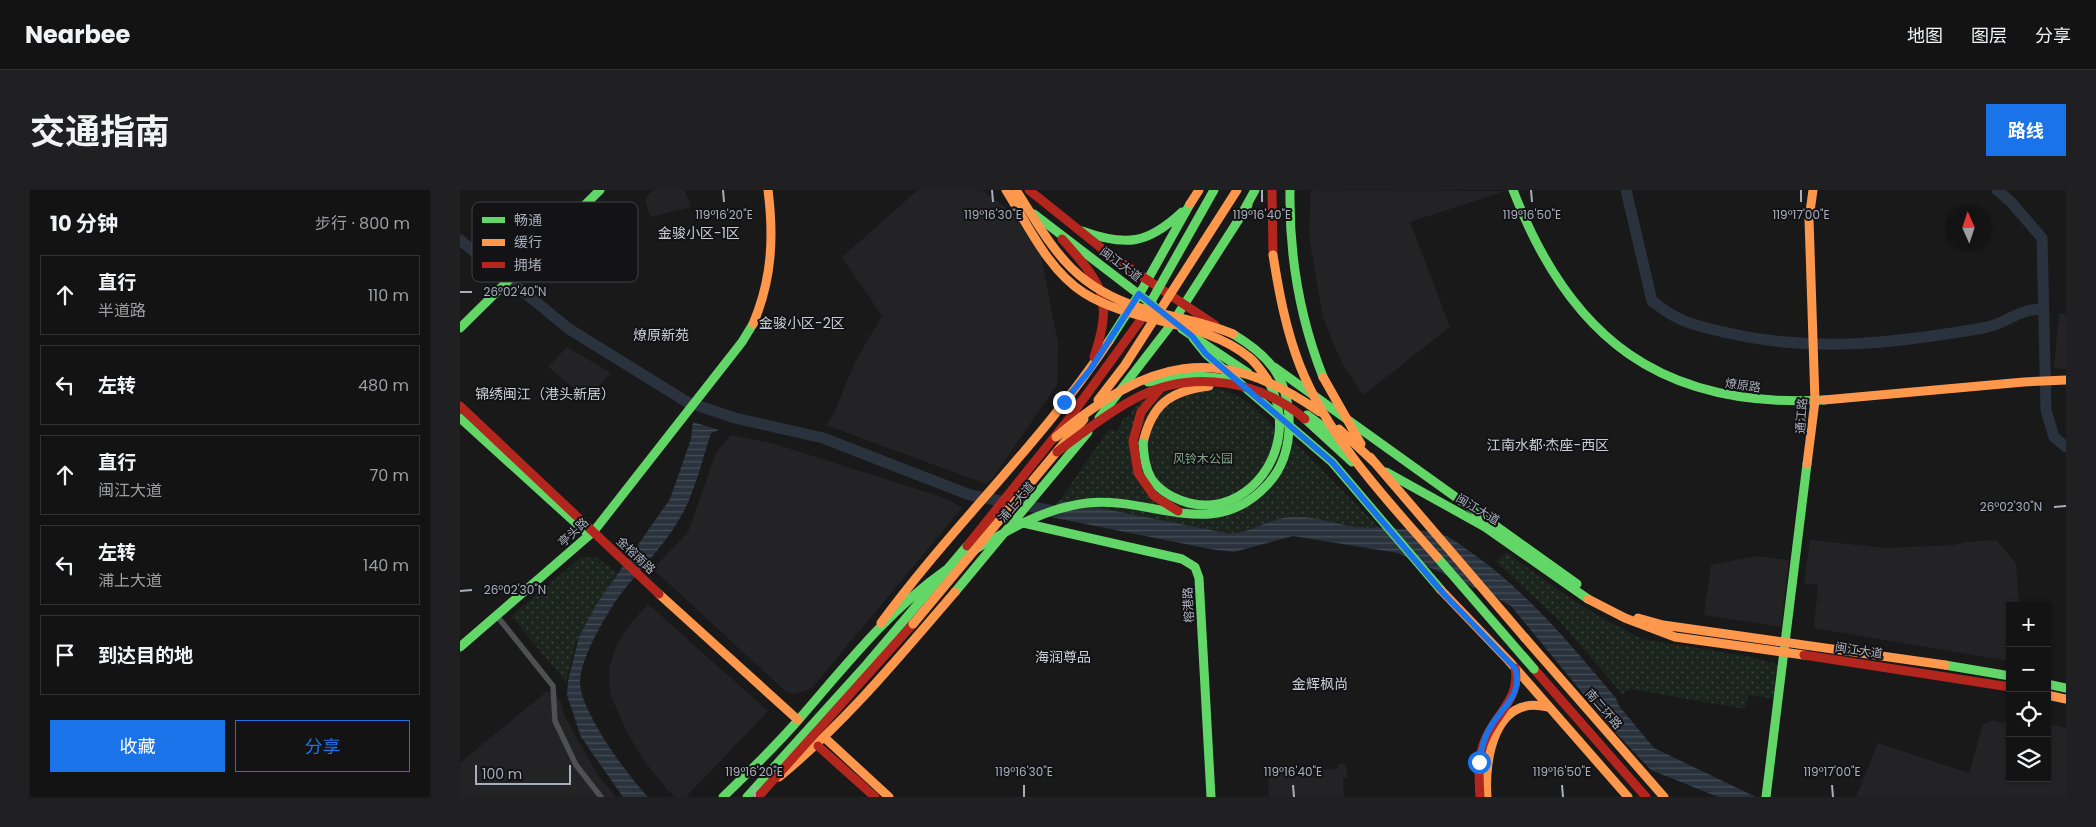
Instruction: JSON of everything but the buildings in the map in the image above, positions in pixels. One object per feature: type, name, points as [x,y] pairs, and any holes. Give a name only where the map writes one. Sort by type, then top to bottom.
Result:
[{"type":"main road","points":[[588,202],[600,190]]},
{"type":"main road","name":"亭头路","points":[[460,647],[592,533],[685,418],[742,342],[761,308],[772,252],[773,221],[768,190]]},
{"type":"main road","name":"闽江大道","points":[[1002,190],[1192,336],[1206,343],[1393,478],[1485,527],[1586,598],[1625,618],[1674,637],[2006,686]]},
{"type":"main road","points":[[1006,190],[1044,251],[1061,273],[1083,292],[1109,308],[1137,318],[1202,332],[1234,345],[1259,365],[1271,385],[1280,419],[1278,444],[1270,466],[1255,486],[1235,499],[1207,505],[1182,502],[1160,489],[1147,470],[1143,443],[1150,417],[1169,399],[1194,388],[1231,383]]},
{"type":"main road","points":[[976,549],[1026,519],[1056,508],[1091,502],[1125,504],[1183,515],[1207,516],[1239,509],[1263,493],[1279,471],[1288,447],[1290,419],[1284,390],[1269,361],[1240,336],[1204,323],[1139,309],[1111,298],[1088,284],[1069,267],[1052,246],[1016,190]]},
{"type":"main road","name":"闽江大道","points":[[1030,190],[1076,228],[1148,282],[1186,304],[1595,597],[1628,615],[1663,625],[2006,675]]},
{"type":"main road","points":[[1076,228],[1105,240],[1118,242],[1145,240],[1170,225],[1190,204],[1199,190]]},
{"type":"main road","points":[[747,797],[949,568],[1056,437],[1140,321],[1214,190]]},
{"type":"main road","points":[[1057,452],[1125,366],[1237,190]]},
{"type":"main road","points":[[1244,210],[1255,190]]},
{"type":"main road","points":[[1244,210],[1259,190]]},
{"type":"main road","points":[[1272,190],[1274,262],[1280,299],[1289,335],[1307,382],[1318,403],[1362,469],[1646,797]]},
{"type":"main road","points":[[1290,190],[1289,212],[1292,260],[1297,294],[1308,336],[1315,358],[1333,397],[1374,462]]},
{"type":"main road","name":"燎原路","points":[[1513,190],[1532,240],[1550,272],[1589,321],[1627,352],[1674,379],[1713,393],[1765,401],[1815,401],[2062,380]]},
{"type":"main road","name":"通江路","points":[[1766,797],[1815,401],[1810,219],[1813,190]]},
{"type":"main road","name":"浦上大道","points":[[881,623],[900,596],[999,482],[1090,370],[1148,282],[1190,204]]},
{"type":"main road","name":"浦上大道","points":[[773,782],[818,746],[1042,492],[1186,304],[1244,210]]},
{"type":"main road","points":[[1054,229],[1095,277],[1104,298],[1106,323],[1090,370]]},
{"type":"main road","points":[[460,328],[506,282]]},
{"type":"main road","points":[[1192,336],[1206,354],[1294,427],[1332,462],[1443,593],[1515,668],[1628,797]]},
{"type":"main road","points":[[1207,516],[1180,511],[1154,496],[1138,472],[1133,441],[1142,412],[1161,388],[1188,374],[1214,367]]},
{"type":"main road","points":[[1056,437],[1097,403],[1137,381],[1177,369],[1214,367],[1251,374],[1288,389],[1327,418],[1374,462]]},
{"type":"main road","points":[[1119,392],[1150,381],[1186,375],[1215,376],[1242,383]]},
{"type":"main road","points":[[1057,452],[1122,405],[1143,394],[1179,383],[1212,381],[1231,383],[1266,394],[1283,403],[1298,414],[1343,456],[1362,469]]},
{"type":"main road","name":"金榕南路","points":[[460,406],[592,533]]},
{"type":"main road","name":"金榕南路","points":[[460,418],[608,546],[798,720]]},
{"type":"main road","points":[[1294,427],[1393,478]]},
{"type":"main road","name":"浦上大道","points":[[758,797],[913,624],[1057,452]]},
{"type":"main road","name":"南二环路","points":[[1374,462],[1524,638],[1664,797]]},
{"type":"main road","name":"榕港路","points":[[1020,518],[1182,559],[1195,567],[1199,578],[1211,797]]},
{"type":"main road","points":[[723,797],[770,752],[881,623],[934,578],[949,568]]},
{"type":"main road","points":[[1480,797],[1478,768],[1481,750],[1492,724],[1514,696],[1517,680],[1515,668]]},
{"type":"main road","points":[[2051,685],[2066,688]]},
{"type":"main road","points":[[2051,696],[2066,699]]},
{"type":"main road","points":[[1487,797],[1488,756],[1501,726],[1511,712],[1522,706],[1536,703],[1548,707]]},
{"type":"main road","points":[[825,738],[889,797]]},
{"type":"main road","points":[[818,746],[875,797]]},
{"type":"main road","points":[[1635,764],[1671,797]]},
{"type":"main road","points":[[1624,772],[1639,797]]},
{"type":"street","points":[[497,616],[553,686],[555,721],[576,765],[601,797]]},
{"type":"shaded area","points":[[654,190],[685,190],[691,207],[650,217],[645,198]]},
{"type":"shaded area","points":[[918,190],[982,190],[1021,219],[1041,256],[1058,343],[1057,385],[992,479],[986,484],[826,425],[834,413],[855,362],[882,316],[842,257]]},
{"type":"shaded area","points":[[1311,190],[1505,191],[1410,222],[1450,327],[1363,395],[1341,361],[1323,318],[1309,232]]},
{"type":"shaded area","points":[[2059,313],[2066,314],[2066,369],[2054,368]]},
{"type":"shaded area","points":[[567,347],[611,373],[587,399],[548,367]]},
{"type":"shaded area","points":[[693,422],[719,430],[711,433],[690,498],[673,530],[613,605],[592,642],[581,672],[582,693],[596,725],[617,759],[648,797],[623,797],[581,737],[567,695],[568,681],[579,637],[596,605],[670,499],[691,439]]},
{"type":"shaded area","points":[[731,435],[775,444],[948,499],[962,508],[812,688],[801,692],[793,694],[784,690],[653,569],[688,532],[716,453]]},
{"type":"shaded area","points":[[1060,500],[1231,534],[1246,531],[1274,520],[1298,517],[1315,518],[1356,527],[1421,531],[1444,535],[1490,566],[1547,619],[1616,698],[1619,706],[1654,748],[1756,797],[1718,797],[1651,770],[1612,729],[1511,606],[1398,553],[1293,536],[1234,552],[1210,549],[1046,516]]},
{"type":"shaded area","points":[[1810,540],[1886,548],[1954,545],[1964,542],[1996,540],[2016,563],[2019,602],[2006,602],[2006,660],[1814,628],[1818,585],[1804,583]]},
{"type":"shaded area","points":[[1757,556],[1789,560],[1781,627],[1704,615],[1711,565]]},
{"type":"shaded area","points":[[648,604],[768,711],[686,797],[676,797],[669,792],[643,759],[625,729],[610,693],[609,669],[617,644],[631,623]]},
{"type":"shaded area","points":[[547,691],[560,700],[566,719],[598,775],[616,797],[460,797],[460,763]]},
{"type":"shaded area","points":[[2006,719],[2006,782],[2051,782],[2051,724],[2066,728],[2066,797],[1856,797],[1878,743],[1969,773],[1983,725],[1992,720],[2004,724]]},
{"type":"shaded area","points":[[1343,763],[1347,767],[1347,778],[1343,778],[1344,797],[1269,797],[1268,773],[1338,769],[1338,764]]},
{"type":"green space","name":"风铃木公园","points":[[1209,387],[1221,389],[1241,398],[1259,411],[1283,436],[1287,434],[1380,529],[1350,527],[1315,518],[1294,516],[1231,534],[1060,500],[1109,429],[1117,431],[1123,419],[1131,416],[1134,408],[1141,401],[1176,390]]},
{"type":"green space","points":[[1506,552],[1561,592],[1600,617],[1642,639],[1751,657],[1780,665],[1775,699],[1748,695],[1745,709],[1631,689],[1622,694],[1557,618],[1496,562]]},
{"type":"green space","points":[[596,557],[617,573],[575,644],[566,682],[511,616],[580,558]]},
{"type":"waterway","points":[[1626,190],[1652,301],[1674,316],[1700,326],[1760,339],[1792,343],[1855,344],[1919,338],[1983,328],[2026,311],[2043,309]]},
{"type":"waterway","points":[[1997,190],[2010,201],[2042,238],[2046,410],[2054,437],[2066,447]]},
{"type":"waterway","points":[[460,240],[472,250]]},
{"type":"waterway","points":[[511,282],[569,329],[687,402],[735,418],[823,438],[970,495],[1054,511]]},
{"type":"traffic: fast","points":[[588,202],[600,190]]},
{"type":"traffic: fast","points":[[1144,314],[1214,190]]},
{"type":"traffic: fast","points":[[1244,210],[1255,190]]},
{"type":"traffic: fast","points":[[1290,190],[1291,238],[1297,285],[1308,331],[1323,377]]},
{"type":"traffic: fast","points":[[1513,190],[1536,242],[1563,287],[1594,324],[1629,354],[1669,377],[1715,392],[1766,400],[1824,400]]},
{"type":"traffic: fast","points":[[1109,341],[1143,288],[1190,204]]},
{"type":"traffic: fast","points":[[1099,418],[1173,322],[1248,205]]},
{"type":"traffic: fast","points":[[1082,231],[1111,239],[1136,240],[1158,231],[1182,212]]},
{"type":"traffic: fast","points":[[1034,214],[1154,306]]},
{"type":"traffic: fast","points":[[460,328],[507,282]]},
{"type":"traffic: fast","points":[[460,647],[594,531],[742,342],[753,324]]},
{"type":"traffic: fast","points":[[1182,329],[1248,373]]},
{"type":"traffic: fast","points":[[976,549],[1029,520],[1057,509],[1087,503],[1111,503],[1181,513],[1204,514],[1225,511],[1246,502],[1267,485],[1278,470],[1285,454],[1289,427],[1287,403],[1280,379],[1266,359],[1233,334]]},
{"type":"traffic: fast","points":[[1193,338],[1206,354],[1332,462],[1441,590]]},
{"type":"traffic: fast","points":[[1274,367],[1577,584]]},
{"type":"traffic: fast","points":[[1148,382],[1188,375],[1229,379]]},
{"type":"traffic: fast","points":[[1143,443],[1145,462],[1152,480],[1168,494],[1180,500],[1198,505],[1230,500],[1245,492],[1257,481],[1268,467],[1275,451],[1279,434],[1279,413],[1276,399],[1267,379]]},
{"type":"traffic: fast","points":[[1307,415],[1337,437]]},
{"type":"traffic: fast","points":[[460,418],[589,535]]},
{"type":"traffic: fast","points":[[1305,419],[1352,462]]},
{"type":"traffic: fast","points":[[955,592],[1088,432]]},
{"type":"traffic: fast","points":[[1766,797],[1807,464]]},
{"type":"traffic: fast","points":[[1386,472],[1485,527],[1588,599]]},
{"type":"traffic: fast","points":[[1019,522],[1182,559],[1195,567],[1199,578],[1211,797]]},
{"type":"traffic: fast","points":[[747,797],[867,664],[967,546]]},
{"type":"traffic: fast","points":[[1437,557],[1534,669]]},
{"type":"traffic: fast","points":[[723,797],[782,739],[886,621],[946,570]]},
{"type":"traffic: fast","points":[[1945,665],[2006,675]]},
{"type":"traffic: fast","points":[[2051,685],[2066,688]]},
{"type":"traffic: slow","points":[[753,324],[764,291],[770,258],[771,225],[768,190]]},
{"type":"traffic: slow","points":[[1006,190],[1049,260],[1071,283],[1084,293],[1125,311],[1190,329],[1231,345],[1250,358],[1267,379]]},
{"type":"traffic: slow","points":[[1016,190],[1053,247],[1080,276],[1097,288],[1117,299],[1141,308],[1199,322],[1233,334]]},
{"type":"traffic: slow","points":[[1190,204],[1199,190]]},
{"type":"traffic: slow","points":[[1098,400],[1125,365],[1237,190]]},
{"type":"traffic: slow","points":[[1807,464],[1815,401],[1809,219],[1813,190]]},
{"type":"traffic: slow","points":[[1273,255],[1287,325],[1300,366],[1312,393],[1326,418],[1360,467],[1437,557]]},
{"type":"traffic: slow","points":[[881,623],[937,552],[1055,414],[1109,341]]},
{"type":"traffic: slow","points":[[1056,437],[1089,411],[1121,390],[1152,376],[1184,369],[1215,368],[1248,375],[1283,389],[1320,412]]},
{"type":"traffic: slow","points":[[1323,377],[1361,444]]},
{"type":"traffic: slow","points":[[1824,400],[2066,380]]},
{"type":"traffic: slow","points":[[1143,443],[1152,418],[1165,402],[1173,396],[1195,388],[1209,386]]},
{"type":"traffic: slow","points":[[913,624],[1084,419]]},
{"type":"traffic: slow","points":[[1339,429],[1374,462]]},
{"type":"traffic: slow","points":[[1370,457],[1525,638]]},
{"type":"traffic: slow","points":[[1441,590],[1509,661],[1628,797]]},
{"type":"traffic: slow","points":[[779,777],[849,712],[955,592]]},
{"type":"traffic: slow","points":[[659,594],[798,720]]},
{"type":"traffic: slow","points":[[1588,599],[1625,618],[1675,637],[1804,655]]},
{"type":"traffic: slow","points":[[1638,618],[1663,625],[1945,665]]},
{"type":"traffic: slow","points":[[1525,638],[1664,797]]},
{"type":"traffic: slow","points":[[2051,696],[2066,699]]},
{"type":"traffic: slow","points":[[1487,797],[1488,765],[1491,748],[1496,733],[1504,720],[1515,710],[1529,706],[1547,707]]},
{"type":"traffic: slow","points":[[825,738],[889,797]]},
{"type":"traffic: jam","points":[[1029,190],[1110,255],[1215,325]]},
{"type":"traffic: jam","points":[[1272,190],[1273,255]]},
{"type":"traffic: jam","points":[[1062,239],[1087,268],[1100,292],[1103,305],[1103,320],[1094,357]]},
{"type":"traffic: jam","points":[[967,546],[1068,420],[1140,321]]},
{"type":"traffic: jam","points":[[1057,452],[1118,408],[1160,388],[1182,383],[1226,383],[1247,388],[1268,395],[1305,419]]},
{"type":"traffic: jam","points":[[1160,389],[1141,412],[1133,441],[1138,473],[1154,496],[1178,511]]},
{"type":"traffic: jam","points":[[460,406],[659,594]]},
{"type":"traffic: jam","points":[[758,797],[913,624]]},
{"type":"traffic: jam","points":[[1804,655],[2006,686]]},
{"type":"traffic: jam","points":[[1480,797],[1479,768],[1482,747],[1489,731],[1511,698],[1516,679],[1515,668]]},
{"type":"traffic: jam","points":[[1534,669],[1646,797]]},
{"type":"traffic: jam","points":[[818,746],[875,797]]},
{"type":"district","name":"金骏小区-1区","points":[[699,233]]},
{"type":"district","name":"金骏小区-2区","points":[[802,323]]},
{"type":"district","name":"燎原新苑","points":[[661,335]]},
{"type":"district","name":"锦绣闽江（港头新居）","points":[[545,394]]},
{"type":"district","name":"江南水都·杰座-西区","points":[[1548,445]]},
{"type":"district","name":"海润尊品","points":[[1063,657]]},
{"type":"district","name":"金辉枫尚","points":[[1320,684]]},
{"type":"route","points":[[1064,402],[1090,370],[1139,294],[1192,336],[1206,354],[1294,427],[1332,462],[1443,593],[1515,668],[1517,680],[1514,696],[1489,729],[1481,750],[1479,762]]}]
